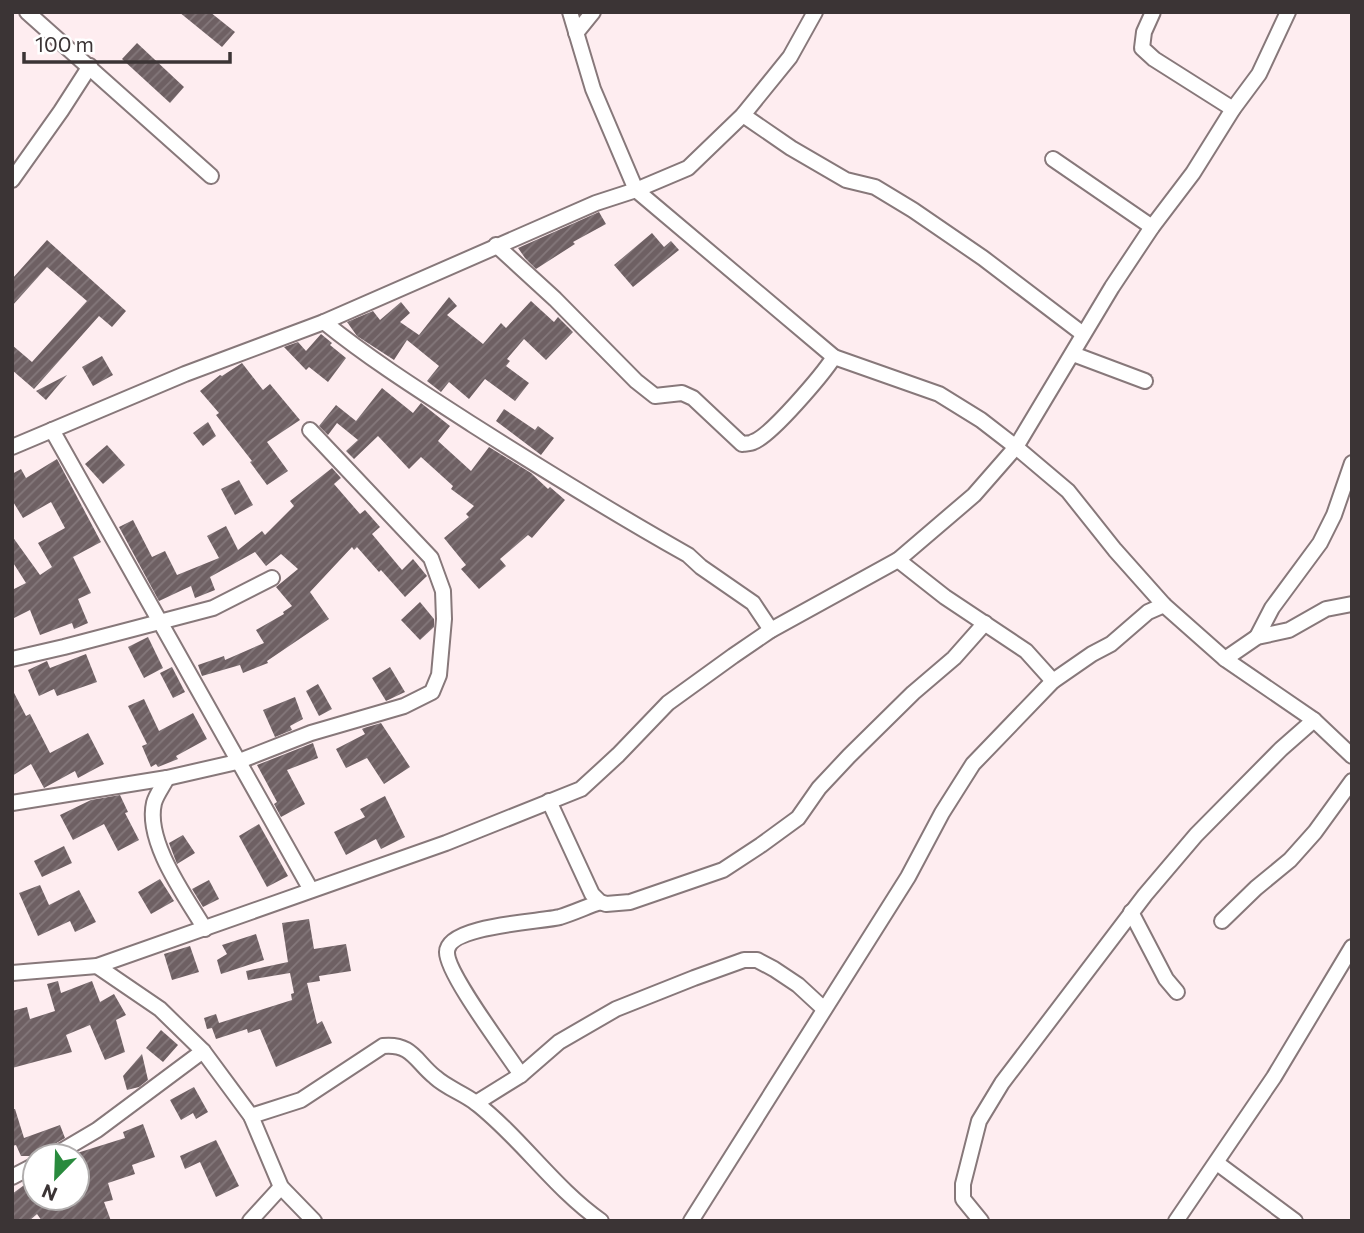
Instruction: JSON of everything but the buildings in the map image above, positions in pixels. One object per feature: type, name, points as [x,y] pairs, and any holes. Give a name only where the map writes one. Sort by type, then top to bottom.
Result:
[{"type":"street","points":[[27,12],[211,176]]},
{"type":"street","points":[[570,12],[593,89],[636,190],[834,357],[939,394],[981,420],[1016,447],[1068,492],[1164,605],[1226,659],[1314,720],[1352,756]]},
{"type":"street","points":[[576,33],[593,12]]},
{"type":"street","points":[[12,447],[185,374],[324,322],[596,203],[688,169],[743,115],[790,57],[815,12]]},
{"type":"street","points":[[1153,12],[1144,32],[1142,48],[1154,59],[1233,109]]},
{"type":"street","points":[[12,972],[97,966],[446,843],[581,789],[668,704],[771,630],[898,560],[974,495],[1016,447],[1083,334],[1152,227],[1193,173],[1233,109],[1259,74],[1288,12]]},
{"type":"street","points":[[12,180],[90,66]]},
{"type":"street","points":[[743,115],[791,148],[846,180],[875,187],[913,210],[983,258],[1083,334]]},
{"type":"street","points":[[1053,159],[1152,227]]},
{"type":"street","points":[[496,245],[555,299],[636,381],[655,396],[682,393],[693,398],[742,444],[755,442],[770,429],[823,374],[834,357]]},
{"type":"street","points":[[324,322],[349,343],[491,436],[598,504],[688,555],[753,603],[771,630]]},
{"type":"street","points":[[1073,354],[1144,381]]},
{"type":"street","points":[[52,430],[311,890]]},
{"type":"street","points":[[12,803],[167,778],[237,762],[311,733],[404,706],[432,692],[439,675],[444,619],[443,591],[430,558],[310,430]]},
{"type":"street","points":[[1257,637],[1272,608],[1320,542],[1334,515],[1352,463]]},
{"type":"street","points":[[898,560],[945,597],[1026,651],[1053,681]]},
{"type":"street","points":[[12,659],[213,608],[272,578]]},
{"type":"street","points":[[1226,659],[1257,637],[1289,629],[1326,609],[1352,604]]},
{"type":"street","points":[[691,1221],[908,877],[942,813],[973,764],[1053,681],[1111,644],[1148,612],[1164,605]]},
{"type":"street","points":[[549,801],[592,894],[600,902],[630,902],[723,870],[798,818],[819,788],[849,756],[913,693],[954,658],[985,623]]},
{"type":"street","points":[[981,1221],[962,1199],[963,1184],[979,1121],[1002,1083],[1131,912],[1196,835],[1281,749],[1314,720]]},
{"type":"street","points":[[167,778],[154,802],[157,840],[166,864],[205,929]]},
{"type":"street","points":[[1222,921],[1290,860],[1315,832],[1352,781]]},
{"type":"street","points":[[521,1075],[454,974],[446,954],[448,947],[468,934],[502,923],[558,917],[600,902]]},
{"type":"street","points":[[1131,912],[1166,979],[1177,992]]},
{"type":"street","points":[[1176,1221],[1274,1077],[1352,947]]},
{"type":"street","points":[[476,1103],[521,1075],[559,1042],[616,1009],[744,960],[757,960],[774,969],[824,1009]]},
{"type":"street","points":[[97,966],[160,1009],[204,1051],[251,1116],[281,1187],[314,1221]]},
{"type":"street","points":[[251,1116],[302,1100],[383,1046],[395,1045],[408,1049],[435,1078],[476,1103],[561,1187],[601,1221]]},
{"type":"street","points":[[77,1142],[204,1051]]},
{"type":"street","points":[[1217,1163],[1295,1221]]},
{"type":"street","points":[[250,1221],[281,1187]]}]
